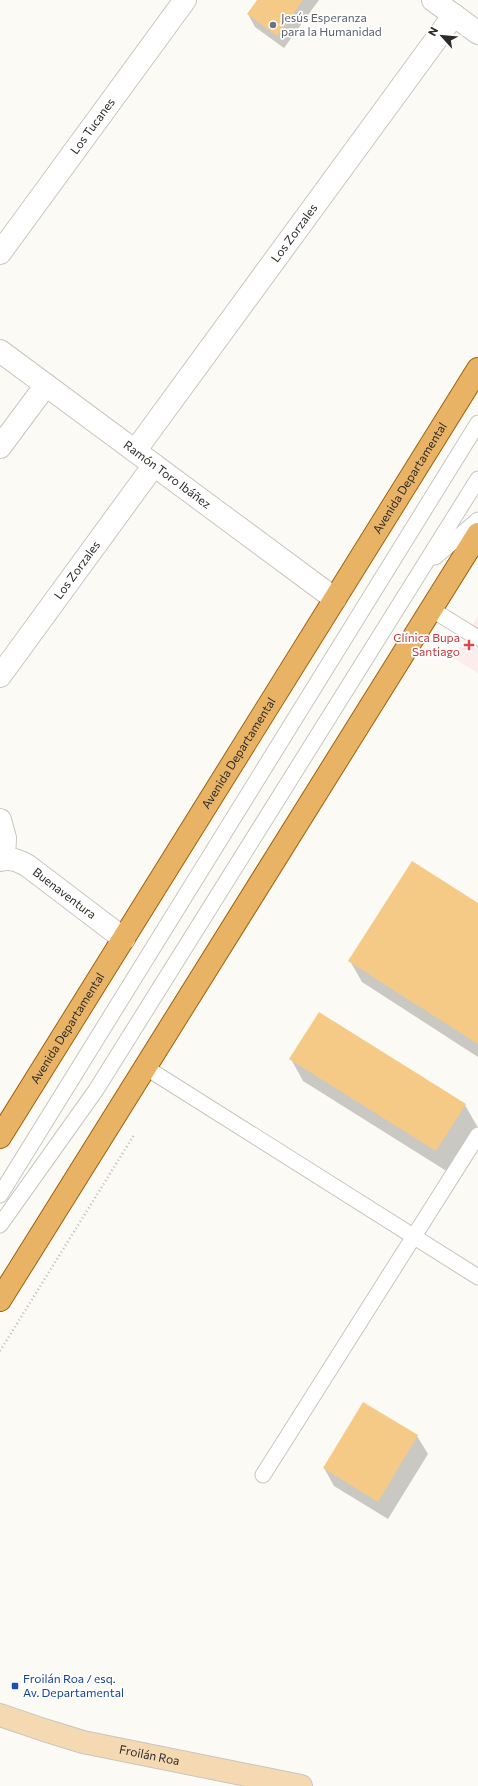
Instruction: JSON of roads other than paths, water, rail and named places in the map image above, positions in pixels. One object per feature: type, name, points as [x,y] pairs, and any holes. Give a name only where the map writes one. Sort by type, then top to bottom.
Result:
[{"type":"main road","name":"Avenida Departamental","points":[[0,1138],[478,369]]},
{"type":"main road","points":[[0,1300],[478,534]]},
{"type":"main road","name":"Froilán Roa","points":[[0,1715],[83,1742],[301,1786]]},
{"type":"street","name":"Los Tucanes","points":[[0,253],[185,0]]},
{"type":"street","points":[[433,0],[478,33]]},
{"type":"street","name":"Los Zorzales","points":[[135,451],[454,15]]},
{"type":"street","name":"Ramón Toro Ibáñez","points":[[0,351],[335,599]]},
{"type":"street","points":[[0,447],[46,385]]},
{"type":"street","name":"Los Zorzales","points":[[0,676],[154,465]]},
{"type":"street","points":[[0,820],[4,838],[2,860]]},
{"type":"street","name":"Buenaventura","points":[[2,860],[21,862],[28,866],[124,939]]},
{"type":"lane","points":[[0,1195],[478,423]]},
{"type":"lane","points":[[0,1225],[96,1090],[478,479]]},
{"type":"lane","points":[[423,567],[478,520]]},
{"type":"lane","points":[[431,609],[478,638]]},
{"type":"lane","points":[[145,1067],[478,1277]]},
{"type":"lane","points":[[263,1475],[478,1135]]},
{"type":"place","name":"Jesús Esperanza para la Humanidad","points":[[273,25]]},
{"type":"place","name":"Clínica Bupa Santiago","points":[[469,645]]},
{"type":"place","name":"Froilán Roa / esq. Av. Departamental","points":[[15,1686]]}]
